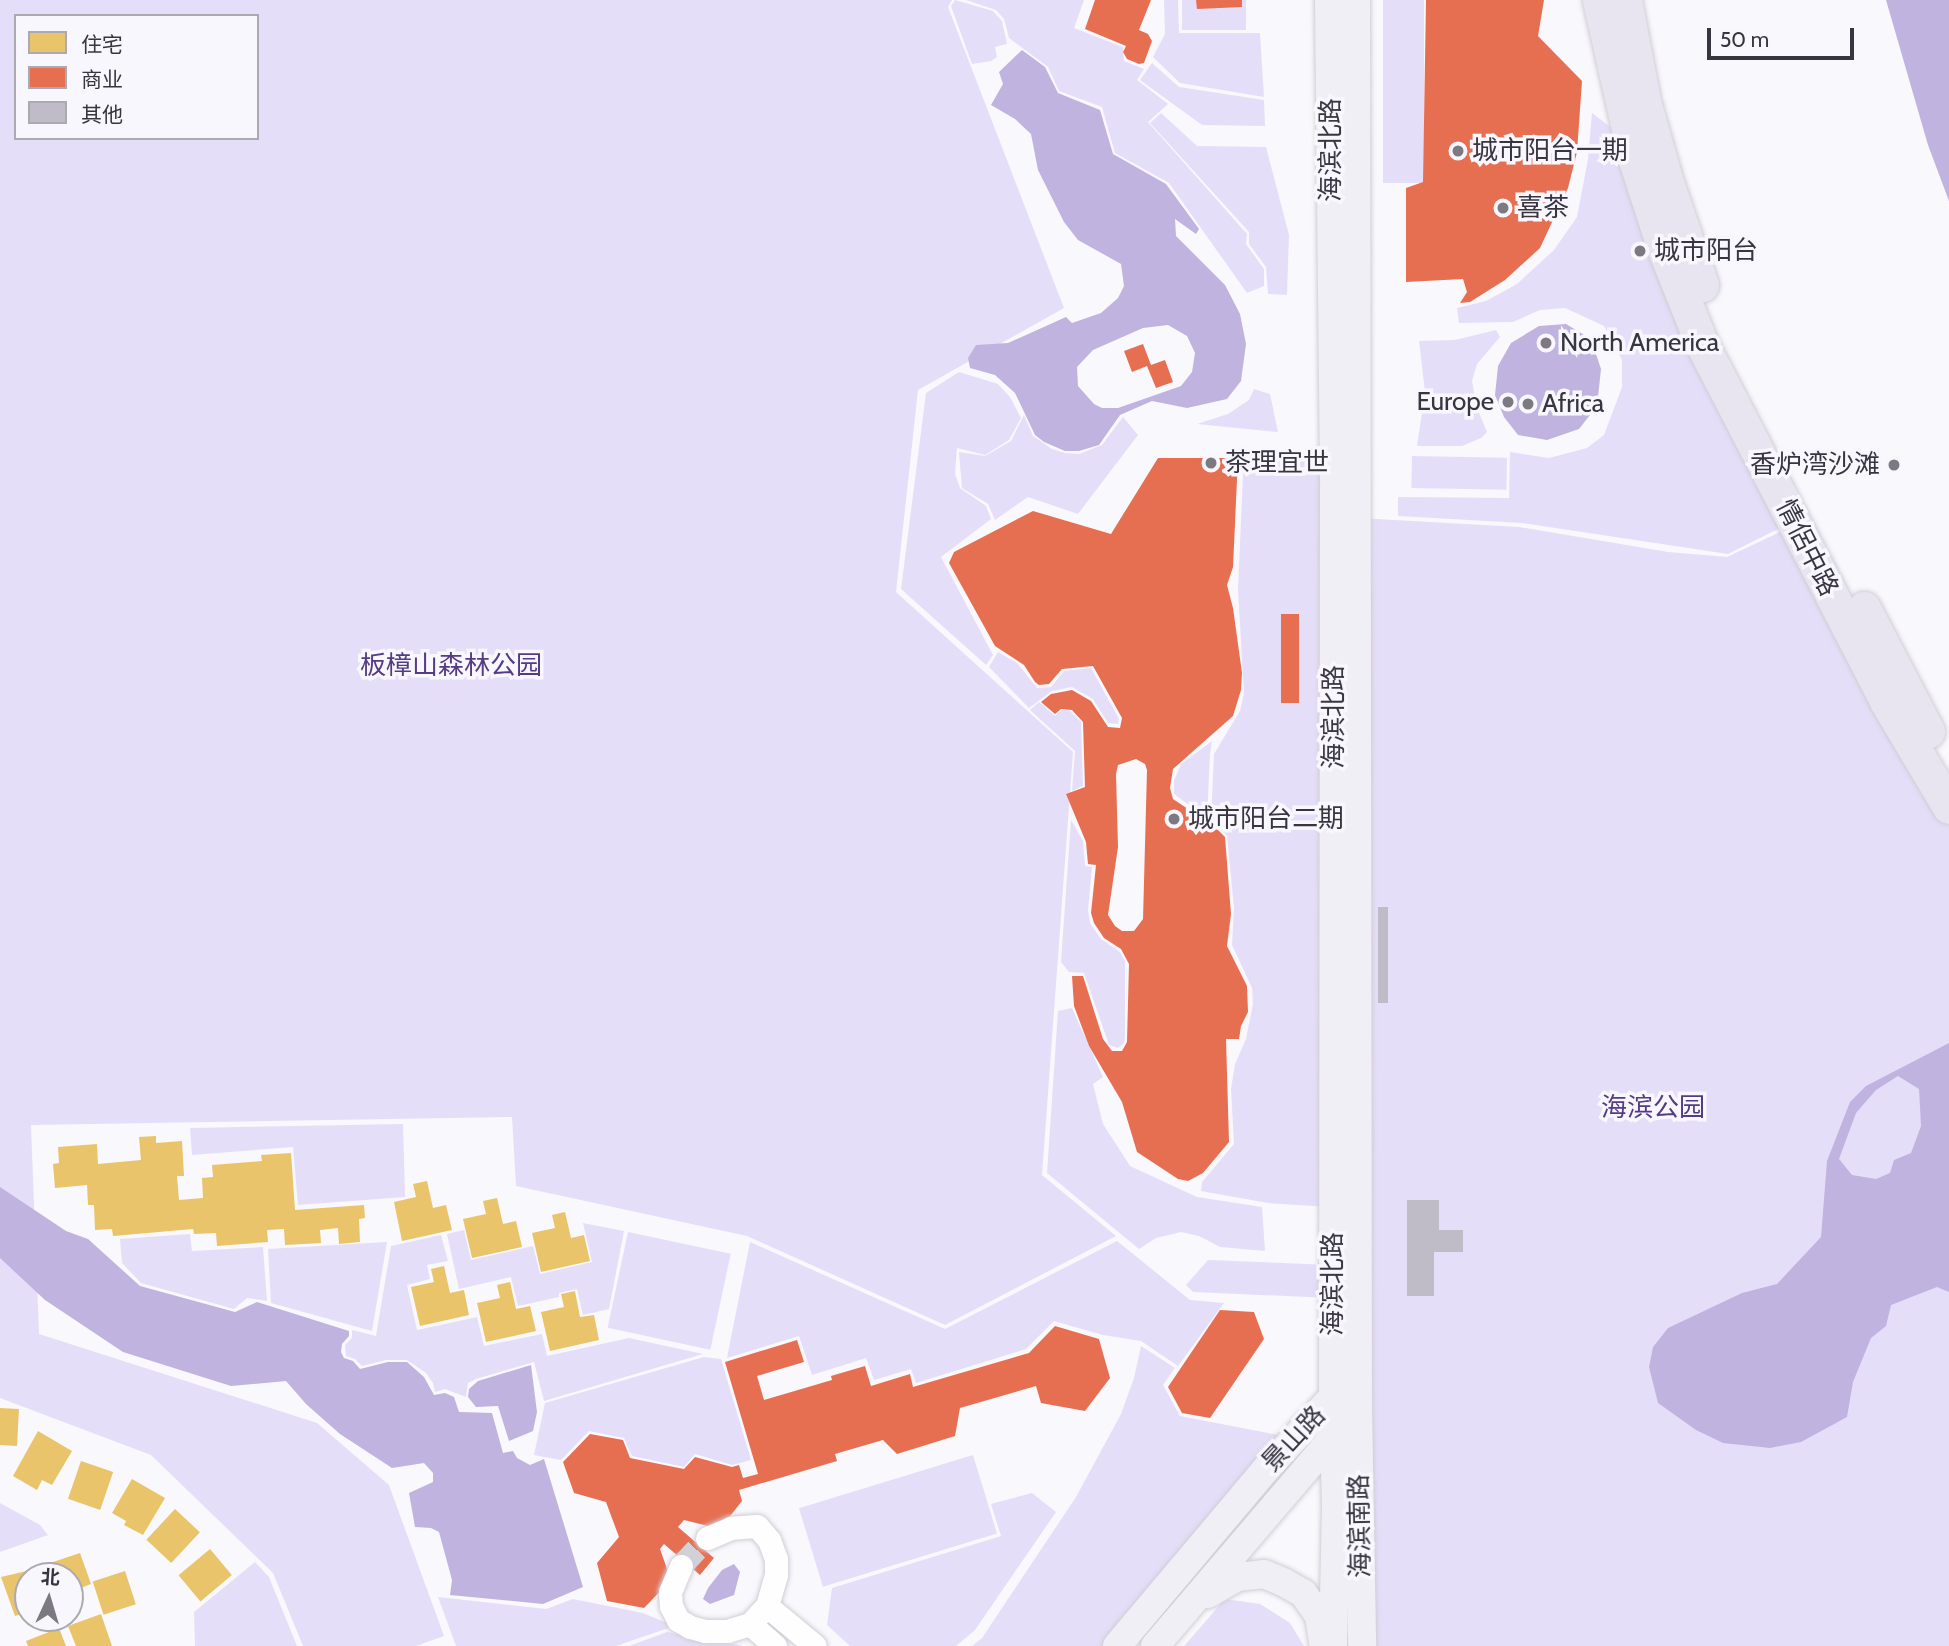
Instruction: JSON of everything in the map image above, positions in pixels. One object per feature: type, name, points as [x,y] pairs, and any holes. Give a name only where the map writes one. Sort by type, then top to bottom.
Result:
[{"type":"highway","name":"情侶中路","points":[[1599,0],[1635,160],[1664,249],[1702,344],[1886,701],[1949,807]]},
{"type":"highway","name":"情侶中路","points":[[1625,0],[1644,101],[1693,264],[1718,323],[1949,770]]},
{"type":"main road","name":"海滨北路","points":[[1329,0],[1345,1402]]},
{"type":"main road","name":"海滨北路","points":[[1345,1402],[1356,0]]},
{"type":"main road","name":"景山路","points":[[1154,1646],[1336,1434],[1345,1402]]},
{"type":"main road","name":"景山路","points":[[1117,1646],[1266,1469],[1345,1402]]},
{"type":"main road","name":"海滨南路","points":[[1345,1402],[1362,1646]]},
{"type":"main road","name":"海滨南路","points":[[1333,1646],[1336,1434]]},
{"type":"main road","points":[[1190,1604],[1237,1577],[1264,1574],[1303,1593],[1319,1616],[1324,1646]]},
{"type":"lane","points":[[681,1566],[670,1592],[671,1606],[678,1620],[705,1631],[727,1631],[750,1624],[767,1606],[776,1575],[776,1559],[757,1526],[731,1528],[707,1538]]},
{"type":"lane","points":[[767,1606],[815,1646]]},
{"type":"lane","points":[[750,1624],[775,1646]]},
{"type":"green space","name":"板樟山森林公园","points":[[0,0],[952,0],[948,7],[1064,308],[918,390],[896,592],[1073,752],[1042,1175],[1116,1236],[945,1325],[747,1236],[516,1186],[512,1117],[31,1125],[39,1334],[317,1423],[389,1485],[444,1636],[416,1646],[303,1646],[273,1573],[151,1455],[0,1398]]},
{"type":"green space","points":[[955,0],[993,11],[1002,21],[1007,44],[995,47],[997,57],[991,61],[972,64],[951,6]]},
{"type":"green space","points":[[966,0],[1084,0],[1074,28],[1123,47],[1124,61],[1144,69],[1137,80],[1168,104],[1148,122],[1247,234],[1246,244],[1264,269],[1264,286],[1247,293],[1169,183],[1115,153],[1102,107],[1059,91],[1048,67],[1009,38],[1004,19],[996,10]]},
{"type":"green space","points":[[1164,0],[1178,0],[1179,33],[1260,33],[1264,97],[1180,83],[1153,57],[1165,34]]},
{"type":"green space","points":[[1182,0],[1246,0],[1246,30],[1182,30]]},
{"type":"green space","points":[[1383,0],[1424,0],[1424,183],[1383,183]]},
{"type":"green space","points":[[1152,63],[1179,87],[1264,100],[1265,126],[1202,125],[1140,80]]},
{"type":"green space","points":[[1161,113],[1197,146],[1266,147],[1289,235],[1287,295],[1268,294],[1266,267],[1249,244],[1249,232],[1150,123]]},
{"type":"green space","points":[[1592,113],[1621,135],[1788,524],[1728,554],[1522,523],[1398,516],[1398,497],[1509,498],[1510,452],[1549,458],[1587,448],[1604,435],[1622,387],[1622,360],[1604,326],[1565,308],[1540,310],[1513,322],[1459,323],[1457,308],[1486,301],[1517,284],[1554,250],[1577,217],[1588,159]]},
{"type":"green space","points":[[1496,330],[1500,337],[1477,364],[1472,381],[1477,408],[1487,432],[1481,438],[1462,446],[1417,446],[1425,392],[1419,341],[1455,340]]},
{"type":"green space","points":[[959,372],[998,384],[1010,397],[1021,418],[1009,440],[985,455],[957,448],[955,474],[960,488],[986,506],[991,519],[941,557],[993,655],[986,665],[901,589],[926,393]]},
{"type":"green space","points":[[1254,389],[1270,394],[1278,432],[1197,424],[1228,414],[1249,400]]},
{"type":"green space","points":[[1024,415],[1033,436],[1052,449],[1065,453],[1079,454],[1102,445],[1123,417],[1138,435],[1078,514],[1028,497],[995,520],[988,504],[962,488],[959,452],[985,456],[1011,441]]},
{"type":"green space","points":[[1244,451],[1329,454],[1330,1207],[1268,1203],[1201,1191],[1202,1182],[1234,1144],[1231,1089],[1235,1064],[1246,1039],[1253,1004],[1252,988],[1232,945],[1234,908],[1227,836],[1211,818],[1214,754],[1240,711],[1244,693],[1238,590]]},
{"type":"green space","points":[[1412,456],[1507,458],[1506,490],[1411,488]]},
{"type":"green space","name":"海滨公园","points":[[1359,518],[1519,527],[1668,552],[1727,557],[1795,525],[1949,809],[1949,1646],[1363,1646]]},
{"type":"green space","points":[[998,652],[1017,663],[1037,688],[1051,687],[1064,671],[1091,668],[1119,719],[1118,724],[1108,723],[1093,699],[1072,687],[1052,691],[1029,708],[989,667]]},
{"type":"green space","points":[[1039,702],[1055,716],[1062,710],[1069,710],[1081,722],[1083,786],[1072,791],[1075,751],[1030,710]]},
{"type":"green space","points":[[1212,741],[1207,818],[1174,794],[1174,781],[1181,764]]},
{"type":"green space","points":[[1071,820],[1083,841],[1085,866],[1092,867],[1088,910],[1090,923],[1101,939],[1120,952],[1125,961],[1125,1037],[1124,1043],[1118,1048],[1109,1045],[1084,973],[1069,972],[1061,962]]},
{"type":"green space","points":[[1072,1008],[1103,1077],[1093,1084],[1103,1124],[1130,1166],[1197,1197],[1262,1207],[1265,1251],[1220,1247],[1199,1236],[1181,1232],[1156,1238],[1139,1249],[1047,1173],[1058,1011]]},
{"type":"green space","points":[[403,1124],[405,1197],[298,1205],[293,1147],[192,1155],[190,1128]]},
{"type":"green space","points":[[583,1223],[624,1231],[609,1309],[583,1315],[577,1289],[559,1293],[559,1297],[518,1306],[511,1277],[459,1289],[447,1234],[464,1230],[471,1260],[533,1246],[540,1274],[592,1262]]},
{"type":"green space","points":[[628,1232],[731,1254],[710,1350],[608,1328]]},
{"type":"green space","points":[[190,1234],[192,1251],[263,1247],[267,1301],[247,1298],[234,1309],[141,1283],[122,1263],[120,1239]]},
{"type":"green space","points":[[441,1235],[448,1261],[427,1265],[430,1279],[407,1285],[417,1330],[477,1317],[484,1346],[542,1334],[547,1356],[629,1338],[703,1354],[544,1401],[534,1362],[468,1383],[466,1397],[445,1389],[435,1392],[426,1373],[407,1360],[386,1360],[362,1366],[355,1359],[346,1356],[345,1345],[352,1338],[352,1330],[376,1336],[391,1246]]},
{"type":"green space","points":[[1117,1241],[1190,1300],[1224,1303],[1178,1366],[1141,1341],[1103,1335],[1054,1321],[1026,1349],[916,1383],[911,1369],[874,1380],[866,1358],[812,1375],[799,1336],[727,1358],[750,1242],[945,1329]]},
{"type":"green space","points":[[387,1242],[372,1331],[271,1303],[268,1249]]},
{"type":"green space","points":[[1208,1260],[1330,1265],[1330,1298],[1193,1292],[1186,1285]]},
{"type":"green space","points":[[1141,1346],[1175,1368],[1163,1385],[1180,1416],[1289,1437],[1111,1646],[972,1646],[982,1638],[1076,1497],[1121,1414],[1134,1378]]},
{"type":"green space","points":[[704,1357],[721,1359],[751,1460],[732,1465],[695,1454],[684,1467],[632,1456],[624,1438],[589,1431],[561,1460],[534,1455],[545,1403]]},
{"type":"green space","points":[[973,1455],[997,1533],[823,1587],[799,1508]]},
{"type":"green space","points":[[1032,1493],[1056,1512],[975,1630],[956,1646],[850,1646],[827,1625],[832,1588],[1001,1536],[991,1504]]},
{"type":"green space","points":[[0,1503],[40,1525],[48,1535],[0,1552]]},
{"type":"green space","points":[[255,1562],[269,1577],[297,1646],[195,1646],[194,1612]]},
{"type":"green space","points":[[438,1597],[546,1609],[573,1599],[643,1613],[674,1626],[616,1646],[456,1646]]},
{"type":"green space","points":[[1225,1599],[1260,1604],[1290,1623],[1304,1646],[1184,1646]]},
{"type":"green space","points":[[667,1632],[744,1646],[629,1646]]},
{"type":"shaded area","points":[[1886,0],[1949,0],[1949,201],[1928,145]]},
{"type":"shaded area","points":[[1022,50],[1045,67],[1058,93],[1100,110],[1113,154],[1166,184],[1199,229],[1196,234],[1175,219],[1176,236],[1225,285],[1240,314],[1246,344],[1241,381],[1227,399],[1187,408],[1152,401],[1120,415],[1099,445],[1079,451],[1065,451],[1035,435],[1015,393],[995,375],[970,368],[968,358],[976,345],[1008,343],[1066,317],[1072,323],[1101,313],[1118,298],[1124,286],[1121,264],[1078,240],[1064,222],[1038,170],[1031,134],[1015,119],[991,105],[1003,84],[999,72]],"holes":[[[1168,325],[1187,336],[1195,353],[1192,372],[1181,386],[1118,408],[1102,408],[1094,404],[1078,386],[1077,367],[1093,350],[1143,328]]]},
{"type":"shaded area","points":[[1566,324],[1591,339],[1601,369],[1597,406],[1579,429],[1547,440],[1518,435],[1504,417],[1495,395],[1498,366],[1511,343],[1539,326]]},
{"type":"shaded area","points":[[1949,1043],[1949,1292],[1937,1287],[1891,1305],[1886,1326],[1871,1338],[1853,1382],[1847,1417],[1801,1442],[1770,1448],[1723,1443],[1696,1430],[1658,1403],[1649,1367],[1653,1347],[1668,1328],[1742,1293],[1777,1284],[1821,1237],[1827,1161],[1850,1102],[1866,1086]],"holes":[[[1898,1076],[1919,1089],[1921,1126],[1911,1153],[1894,1160],[1890,1173],[1876,1179],[1852,1175],[1839,1159],[1856,1113],[1876,1090]]]},
{"type":"shaded area","points":[[0,1187],[66,1231],[88,1239],[140,1286],[235,1312],[257,1302],[349,1331],[341,1352],[344,1358],[353,1361],[360,1369],[388,1362],[407,1362],[424,1377],[434,1395],[445,1393],[454,1397],[459,1412],[492,1413],[503,1453],[513,1451],[517,1458],[530,1465],[544,1459],[583,1587],[543,1604],[450,1595],[452,1580],[439,1532],[431,1528],[415,1527],[409,1493],[433,1482],[433,1473],[424,1463],[392,1468],[340,1434],[306,1404],[286,1381],[231,1386],[123,1352],[45,1300],[0,1258]]},
{"type":"shaded area","points":[[531,1365],[537,1412],[533,1431],[509,1441],[498,1406],[476,1407],[468,1397],[469,1389],[478,1381]]},
{"type":"shaded area","points":[[734,1564],[740,1572],[734,1595],[710,1604],[703,1599],[722,1570]]},
{"type":"building: 住宅","points":[[156,1136],[156,1143],[182,1141],[184,1176],[177,1176],[179,1200],[203,1198],[202,1178],[213,1177],[212,1165],[262,1161],[261,1155],[291,1153],[295,1210],[364,1205],[365,1218],[359,1219],[360,1242],[339,1244],[338,1228],[320,1230],[321,1243],[285,1245],[284,1229],[267,1230],[268,1242],[217,1246],[216,1233],[194,1234],[193,1229],[113,1236],[112,1229],[95,1230],[94,1205],[88,1205],[87,1185],[55,1188],[53,1164],[59,1163],[58,1147],[97,1144],[98,1164],[141,1160],[139,1137]]},
{"type":"building: 住宅","points":[[427,1181],[433,1208],[446,1205],[452,1230],[402,1241],[394,1202],[416,1197],[413,1184]]},
{"type":"building: 住宅","points":[[497,1198],[503,1224],[516,1221],[522,1247],[472,1258],[463,1219],[486,1214],[483,1201]]},
{"type":"building: 住宅","points":[[565,1212],[571,1238],[584,1235],[590,1261],[541,1272],[532,1233],[555,1228],[552,1215]]},
{"type":"building: 住宅","points":[[444,1266],[450,1293],[464,1290],[469,1315],[420,1326],[411,1287],[434,1282],[431,1269]]},
{"type":"building: 住宅","points":[[510,1282],[516,1309],[530,1306],[536,1331],[486,1342],[477,1303],[500,1298],[497,1285]]},
{"type":"building: 住宅","points":[[575,1291],[580,1317],[594,1315],[599,1340],[550,1351],[541,1312],[564,1307],[561,1294]]},
{"type":"building: 住宅","points":[[0,1408],[19,1409],[17,1446],[0,1445]]},
{"type":"building: 住宅","points":[[38,1431],[72,1451],[52,1485],[42,1480],[37,1490],[13,1476]]},
{"type":"building: 住宅","points":[[81,1461],[113,1472],[100,1510],[68,1499]]},
{"type":"building: 住宅","points":[[132,1479],[165,1498],[143,1535],[124,1525],[126,1521],[112,1513]]},
{"type":"building: 住宅","points":[[175,1509],[200,1532],[171,1563],[146,1540]]},
{"type":"building: 住宅","points":[[210,1549],[232,1575],[200,1601],[179,1575]]},
{"type":"building: 住宅","points":[[80,1553],[83,1562],[53,1562]]},
{"type":"building: 住宅","points":[[84,1564],[91,1584],[84,1587]]},
{"type":"building: 住宅","points":[[125,1571],[136,1604],[103,1615],[93,1582]]},
{"type":"building: 住宅","points":[[14,1574],[14,1613],[1,1577]]},
{"type":"building: 住宅","points":[[101,1614],[112,1646],[76,1646],[70,1632],[84,1632],[84,1620]]},
{"type":"building: 住宅","points":[[49,1632],[61,1632],[66,1646],[28,1646],[26,1641]]},
{"type":"building: 商业","points":[[1095,0],[1151,0],[1139,30],[1148,34],[1152,41],[1144,63],[1139,64],[1127,59],[1123,52],[1126,46],[1085,29]]},
{"type":"building: 商业","points":[[1196,0],[1242,0],[1242,7],[1197,9]]},
{"type":"building: 商业","name":"城市阳台一期","points":[[1426,0],[1544,0],[1538,36],[1582,81],[1577,152],[1568,188],[1540,248],[1505,280],[1470,302],[1460,303],[1467,292],[1463,279],[1406,282],[1406,188],[1423,182]]},
{"type":"building: 商业","points":[[1143,344],[1151,365],[1165,360],[1173,382],[1156,388],[1147,366],[1132,372],[1124,351]]},
{"type":"building: 商业","name":"城市阳台二期","points":[[1158,458],[1238,458],[1233,567],[1227,585],[1242,673],[1241,690],[1233,716],[1173,769],[1170,788],[1173,799],[1215,827],[1225,837],[1231,914],[1227,946],[1247,986],[1248,1012],[1241,1026],[1239,1039],[1226,1039],[1229,1142],[1203,1173],[1188,1181],[1178,1179],[1137,1152],[1122,1102],[1089,1046],[1074,1006],[1072,976],[1083,976],[1103,1039],[1112,1051],[1122,1051],[1127,1042],[1129,964],[1121,949],[1104,938],[1094,923],[1091,913],[1096,865],[1088,864],[1086,842],[1066,794],[1085,787],[1083,722],[1072,710],[1061,709],[1055,714],[1041,702],[1051,694],[1072,690],[1091,701],[1108,727],[1120,728],[1122,718],[1093,666],[1062,669],[1049,684],[1039,685],[1035,682],[1024,665],[995,646],[949,563],[954,552],[1033,511],[1111,534]],"holes":[[[1136,759],[1145,764],[1143,919],[1134,931],[1122,931],[1108,915],[1118,847],[1116,774],[1118,765]]]},
{"type":"building: 商业","points":[[1281,614],[1299,614],[1299,703],[1281,703]]},
{"type":"building: 商业","points":[[1220,1310],[1254,1312],[1264,1339],[1210,1418],[1182,1413],[1168,1387]]},
{"type":"building: 商业","points":[[1055,1326],[1099,1339],[1110,1378],[1085,1411],[1041,1403],[1036,1386],[960,1408],[955,1436],[897,1454],[883,1440],[835,1454],[837,1461],[739,1490],[742,1501],[720,1529],[684,1520],[678,1527],[714,1558],[700,1575],[664,1544],[660,1549],[671,1580],[644,1608],[607,1601],[597,1563],[619,1537],[606,1502],[574,1493],[563,1462],[590,1434],[623,1440],[630,1458],[684,1469],[695,1457],[732,1467],[739,1465],[743,1478],[758,1474],[725,1362],[797,1340],[804,1362],[757,1376],[764,1400],[832,1380],[831,1376],[865,1366],[871,1386],[910,1374],[913,1387],[1029,1353]]},
{"type":"building: 其他","points":[[1378,907],[1388,907],[1388,1003],[1378,1003]]},
{"type":"building: 其他","points":[[1407,1200],[1439,1200],[1439,1230],[1463,1230],[1463,1252],[1434,1252],[1434,1296],[1407,1296]]},
{"type":"tunnel","points":[[681,1566],[707,1538]]},
{"type":"place","name":"城市阳台一期","points":[[1458,151]]},
{"type":"place","name":"喜茶","points":[[1503,208]]},
{"type":"place","name":"城市阳台","points":[[1640,251]]},
{"type":"place","name":"North America","points":[[1546,343]]},
{"type":"place","name":"Europe","points":[[1508,402]]},
{"type":"place","name":"Africa","points":[[1528,404]]},
{"type":"place","name":"茶理宜世","points":[[1211,463]]},
{"type":"place","name":"香炉湾沙滩","points":[[1894,465]]},
{"type":"place","name":"城市阳台二期","points":[[1174,819]]}]
